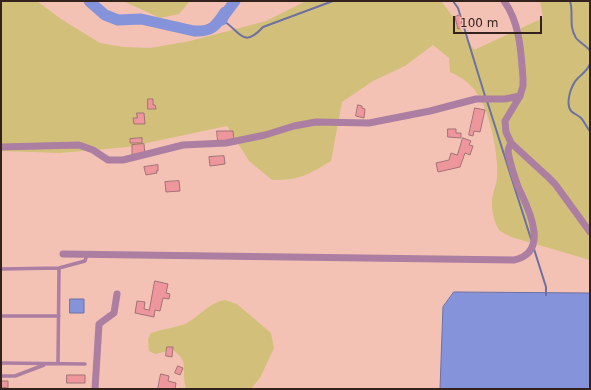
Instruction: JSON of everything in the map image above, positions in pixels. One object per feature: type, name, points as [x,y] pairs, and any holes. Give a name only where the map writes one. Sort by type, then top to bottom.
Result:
[{"type":"street","points":[[504,1],[513,15],[517,28],[523,78],[523,86],[520,96],[505,121],[506,132],[511,143],[548,176],[590,232]]},
{"type":"street","points":[[1,147],[79,145],[93,150],[108,160],[123,160],[183,145],[226,143],[316,122],[369,123],[430,111],[476,99],[505,99],[520,96]]},
{"type":"street","points":[[63,254],[129,256],[522,259],[527,256],[531,250],[534,233],[530,213],[521,193],[508,150],[511,143]]},
{"type":"street","points":[[95,389],[99,324],[114,313],[118,294]]},
{"type":"lane","points":[[1,269],[59,268],[85,261],[87,254]]},
{"type":"lane","points":[[58,364],[59,268]]},
{"type":"lane","points":[[1,316],[59,316]]},
{"type":"lane","points":[[1,363],[85,364]]},
{"type":"lane","points":[[1,376],[15,376],[47,363]]},
{"type":"shaded area","points":[[1,1],[37,1],[61,19],[100,43],[123,47],[150,48],[190,41],[266,21],[306,1],[441,1],[454,18],[474,50],[543,18],[540,1],[590,1],[590,260],[511,237],[500,231],[495,222],[492,208],[492,198],[497,178],[497,158],[490,124],[476,91],[466,81],[450,72],[449,58],[433,45],[405,66],[373,81],[342,102],[331,161],[310,173],[297,178],[272,180],[249,161],[227,126],[128,147],[60,153],[1,151]]},
{"type":"shaded area","points":[[123,1],[190,1],[179,14],[160,18]]},
{"type":"shaded area","points":[[225,300],[237,304],[271,333],[274,348],[260,378],[251,389],[186,389],[184,364],[180,356],[173,350],[155,354],[149,351],[148,339],[151,333],[185,324],[213,304]]},
{"type":"water","points":[[454,292],[590,293],[590,389],[440,389],[443,307]]},
{"type":"water","points":[[70,299],[84,299],[84,313],[70,313]]},
{"type":"building","points":[[460,15],[463,27],[458,29],[455,17]]},
{"type":"building","points":[[148,99],[153,99],[153,105],[155,105],[156,109],[148,109]]},
{"type":"building","points":[[358,105],[365,109],[364,118],[356,116]]},
{"type":"building","points":[[475,108],[485,110],[480,132],[474,131],[473,136],[469,135]]},
{"type":"building","points":[[137,113],[144,113],[145,124],[134,124],[133,118],[137,118]]},
{"type":"building","points":[[448,129],[456,129],[456,133],[461,133],[461,138],[448,137]]},
{"type":"building","points":[[217,131],[233,131],[234,140],[218,141]]},
{"type":"building","points":[[142,138],[142,143],[130,143],[130,139]]},
{"type":"building","points":[[463,138],[471,141],[469,145],[473,146],[470,155],[465,153],[460,167],[438,172],[436,163],[449,160],[451,153],[457,155]]},
{"type":"building","points":[[144,144],[145,155],[132,156],[132,145]]},
{"type":"building","points":[[224,156],[225,164],[210,166],[209,157]]},
{"type":"building","points":[[158,165],[158,171],[156,171],[157,173],[146,175],[144,167]]},
{"type":"building","points":[[179,181],[180,191],[166,192],[165,182]]},
{"type":"building","points":[[155,281],[168,284],[166,293],[170,294],[169,299],[163,298],[160,311],[155,310],[154,317],[135,313],[137,301],[145,302],[144,309],[149,310]]},
{"type":"building","points":[[167,347],[173,347],[172,357],[166,356]]},
{"type":"building","points":[[178,366],[183,368],[180,375],[175,373]]},
{"type":"building","points":[[161,374],[169,376],[168,381],[176,383],[175,389],[158,389]]},
{"type":"building","points":[[67,375],[85,375],[85,383],[67,383]]},
{"type":"building","points":[[1,381],[8,381],[8,388],[1,387]]},
{"type":"waterway","points":[[89,1],[105,15],[118,20],[141,19],[194,31],[205,30],[213,27],[225,12],[222,20]]},
{"type":"waterway","points":[[223,17],[235,1]]},
{"type":"waterway","points":[[222,20],[241,36],[246,38],[256,34],[263,27],[333,1]]},
{"type":"waterway","points":[[453,1],[458,8],[485,96]]},
{"type":"waterway","points":[[570,1],[572,10],[572,29],[576,38],[590,51]]},
{"type":"waterway","points":[[590,64],[575,81],[569,99],[569,108],[581,118],[590,131]]},
{"type":"waterway","points":[[487,101],[531,239]]},
{"type":"waterway","points":[[534,249],[546,287],[546,295]]}]
